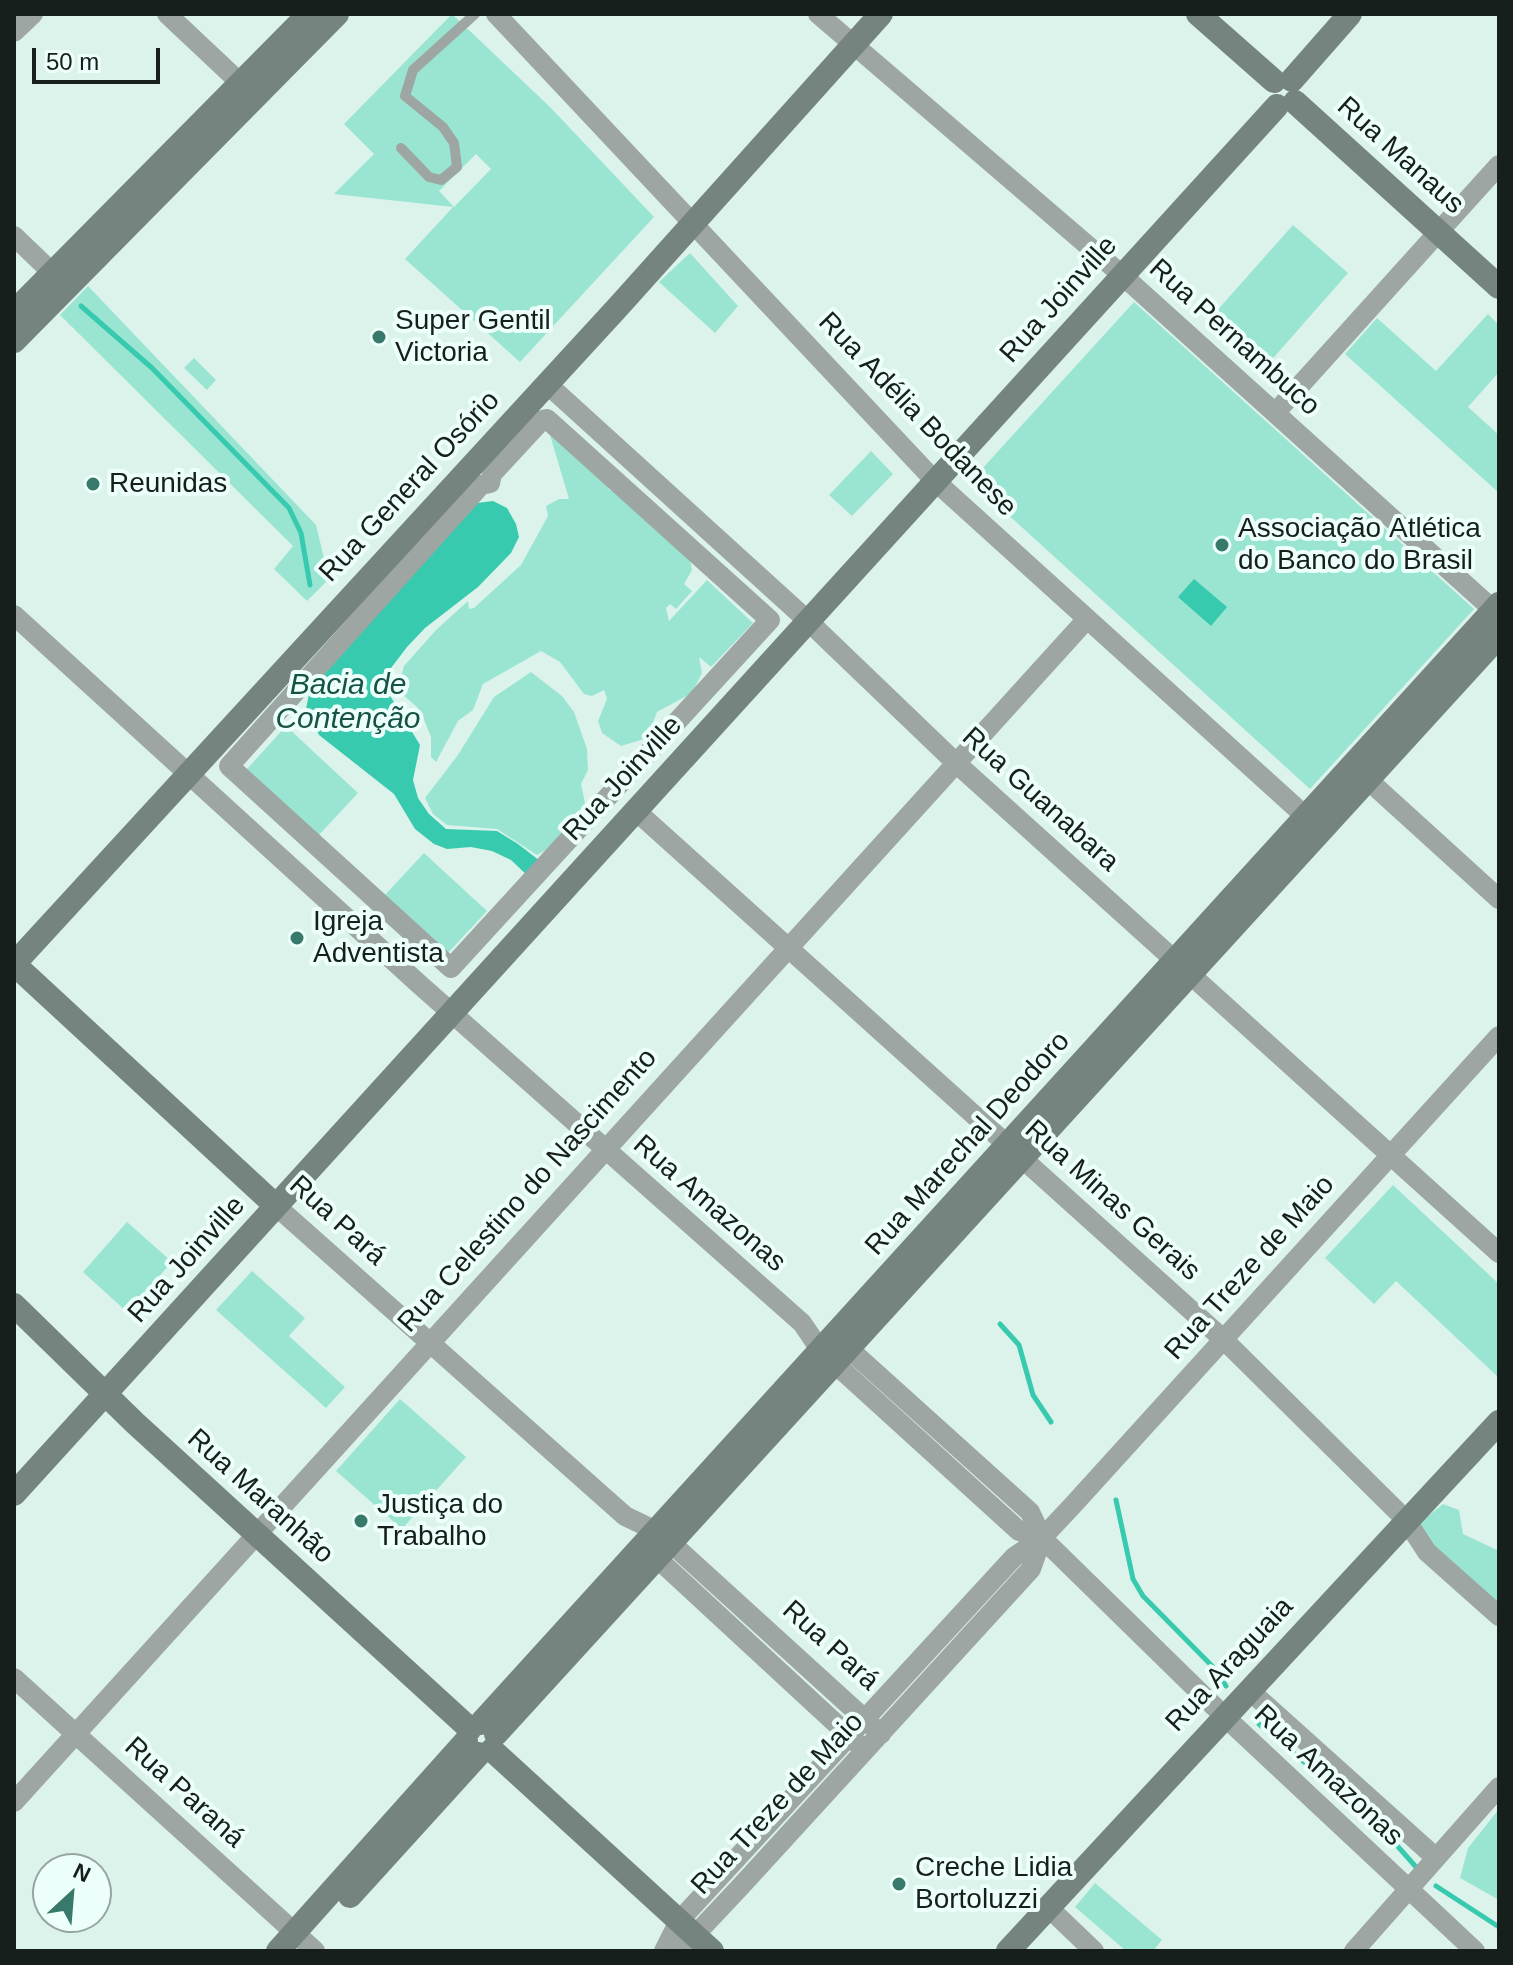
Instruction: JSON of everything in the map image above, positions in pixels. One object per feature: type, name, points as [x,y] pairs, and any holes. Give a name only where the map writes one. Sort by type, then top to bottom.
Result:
[{"type":"street","points":[[14,32],[33,14]]},
{"type":"street","points":[[167,14],[247,89]]},
{"type":"street","points":[[14,341],[60,280],[247,89],[309,14]]},
{"type":"street","points":[[247,89],[337,14]]},
{"type":"street","name":"Rua Adélia Bodanese","points":[[496,14],[934,480],[1313,823]]},
{"type":"street","name":"Rua Pernambuco","points":[[818,14],[1122,275],[1497,610]]},
{"type":"street","name":"Rua General Osório","points":[[14,964],[881,14]]},
{"type":"street","name":"Rua Manaus","points":[[1198,14],[1499,287]]},
{"type":"street","name":"Rua Joinville","points":[[14,1494],[1122,275],[1350,14]]},
{"type":"street","points":[[1276,412],[1499,165]]},
{"type":"street","points":[[14,236],[60,280]]},
{"type":"street","points":[[14,312],[60,280]]},
{"type":"street","name":"Rua Guanabara","points":[[546,383],[808,621],[956,763],[1499,1253]]},
{"type":"street","points":[[547,419],[770,620],[451,968],[229,766],[481,485],[490,483],[492,474],[542,420],[547,419]]},
{"type":"street","name":"Rua Marechal Deodoro","points":[[278,1951],[304,1944],[367,1864],[1435,690],[1497,610]]},
{"type":"street","name":"Rua Amazonas","points":[[14,615],[604,1149],[963,1465],[1019,1531],[1042,1538],[1224,1716],[1475,1951]]},
{"type":"street","name":"Rua Celestino do Nascimento","points":[[14,1802],[1087,619]]},
{"type":"street","name":"Rua Marechal Deodoro","points":[[1435,690],[1499,636]]},
{"type":"street","points":[[1360,772],[1499,899]]},
{"type":"street","name":"Rua Minas Gerais","points":[[635,810],[1223,1339],[1406,1520],[1427,1552],[1499,1616]]},
{"type":"street","name":"Rua Pará","points":[[14,964],[427,1344],[658,1545],[744,1609],[881,1734]]},
{"type":"street","name":"Rua Treze de Maio","points":[[695,1936],[776,1816],[1014,1557],[1042,1538],[1499,1036]]},
{"type":"street","name":"Rua Maranhão","points":[[14,1305],[106,1395],[695,1936]]},
{"type":"street","name":"Rua Araguaia","points":[[1008,1951],[1499,1422]]},
{"type":"street","name":"Rua Treze de Maio","points":[[666,1951],[695,1936],[937,1673],[1031,1569],[1042,1538]]},
{"type":"street","name":"Rua Pará","points":[[658,1545],[730,1626],[865,1751]]},
{"type":"street","points":[[969,1605],[985,1620]]},
{"type":"street","points":[[730,1626],[744,1609]]},
{"type":"street","points":[[779,1671],[795,1655]]},
{"type":"street","points":[[921,1658],[937,1673]]},
{"type":"street","name":"Rua Paraná","points":[[14,1678],[304,1944]]},
{"type":"street","name":"Rua Amazonas","points":[[1249,1690],[1435,1857]]},
{"type":"street","points":[[1354,1951],[1499,1787]]},
{"type":"street","points":[[776,1816],[792,1830]]},
{"type":"street","points":[[1048,1907],[1094,1951]]},
{"type":"lane","points":[[401,148],[429,177],[441,180],[457,167],[454,143],[443,127],[405,96],[413,70],[475,14]]},
{"type":"shaded area","points":[[452,14],[551,108],[654,217],[520,362],[405,259],[453,207],[334,194],[374,154],[344,124]],"holes":[[[476,154],[491,169],[454,207],[439,191]]]},
{"type":"shaded area","points":[[1293,225],[1348,273],[1261,372],[1206,323]]},
{"type":"shaded area","points":[[690,253],[738,306],[715,333],[659,282]]},
{"type":"shaded area","points":[[88,286],[316,525],[329,579],[307,601],[274,569],[293,546],[60,315]]},
{"type":"shaded area","name":"Associação Atlética do Banco do Brasil","points":[[1134,302],[1474,609],[1310,789],[971,481]]},
{"type":"shaded area","points":[[1488,314],[1499,325],[1499,372],[1468,407],[1499,435],[1499,493],[1345,354],[1377,318],[1436,371]]},
{"type":"shaded area","points":[[194,358],[216,380],[207,390],[184,368]]},
{"type":"shaded area","points":[[547,425],[607,481],[609,490],[620,491],[690,559],[692,570],[684,584],[692,591],[676,609],[670,604],[666,608],[669,621],[707,580],[753,623],[711,667],[699,657],[702,673],[692,693],[657,712],[647,738],[621,746],[602,733],[598,721],[607,699],[604,690],[592,696],[584,694],[560,662],[541,651],[483,684],[473,710],[458,721],[436,762],[431,757],[431,737],[423,717],[404,696],[400,680],[404,666],[436,630],[468,601],[469,609],[474,608],[521,565],[548,516],[546,506],[559,499],[569,499]]},
{"type":"shaded area","points":[[871,451],[893,474],[852,516],[829,495]]},
{"type":"shaded area","points":[[531,672],[562,696],[574,712],[587,749],[588,770],[581,784],[585,803],[579,818],[553,846],[537,855],[497,829],[447,825],[433,814],[425,798],[458,755],[494,697]]},
{"type":"shaded area","points":[[286,726],[358,793],[318,836],[247,769]]},
{"type":"shaded area","points":[[424,853],[487,911],[447,954],[384,896]]},
{"type":"shaded area","points":[[1393,1185],[1499,1284],[1497,1376],[1396,1281],[1374,1304],[1325,1258]]},
{"type":"shaded area","points":[[127,1222],[172,1262],[127,1312],[83,1272]]},
{"type":"shaded area","points":[[252,1271],[305,1318],[289,1336],[345,1387],[326,1408],[216,1310]]},
{"type":"shaded area","points":[[400,1399],[466,1457],[402,1529],[336,1471]]},
{"type":"shaded area","points":[[1443,1504],[1459,1510],[1463,1534],[1499,1551],[1499,1607],[1424,1538],[1416,1526]]},
{"type":"shaded area","points":[[1499,1809],[1499,1900],[1460,1878],[1468,1848]]},
{"type":"shaded area","points":[[1095,1883],[1162,1940],[1153,1951],[1126,1951],[1075,1907]]},
{"type":"water","name":"Bacia de Contenção","points":[[493,501],[507,508],[516,524],[519,537],[511,553],[478,587],[425,628],[407,647],[388,672],[386,689],[420,745],[413,780],[418,798],[429,814],[446,829],[497,831],[518,844],[544,864],[530,878],[511,860],[492,851],[471,847],[447,849],[434,844],[415,829],[394,794],[319,735],[306,709],[312,679],[477,503]]},
{"type":"water","points":[[1194,579],[1227,607],[1211,626],[1178,597]]},
{"type":"waterway","points":[[81,306],[152,368],[289,508],[301,533],[310,585]]},
{"type":"waterway","points":[[1000,1324],[1019,1345],[1033,1395],[1051,1422]]},
{"type":"waterway","points":[[1116,1500],[1133,1579],[1143,1596],[1216,1670],[1226,1686]]},
{"type":"waterway","points":[[1259,1724],[1378,1824],[1416,1867]]},
{"type":"waterway","points":[[1436,1886],[1499,1927]]},
{"type":"place","name":"Super Gentil Victoria","points":[[379,337]]},
{"type":"place","name":"Reunidas","points":[[93,484]]},
{"type":"place","name":"Associação Atlética do Banco do Brasil","points":[[1222,545]]},
{"type":"place","name":"Igreja Adventista","points":[[297,938]]},
{"type":"place","name":"Justiça do Trabalho","points":[[361,1521]]},
{"type":"place","name":"Creche Lidia Bortoluzzi","points":[[899,1884]]}]
